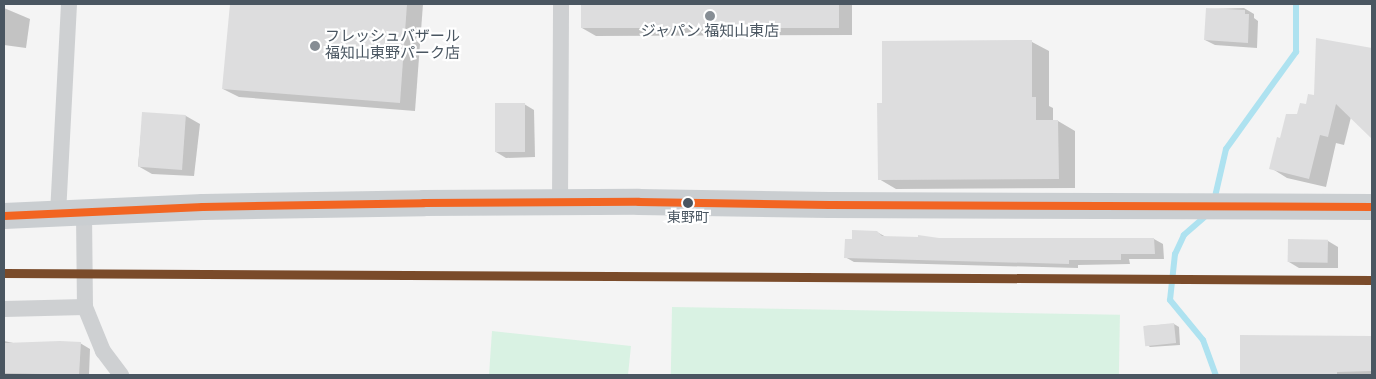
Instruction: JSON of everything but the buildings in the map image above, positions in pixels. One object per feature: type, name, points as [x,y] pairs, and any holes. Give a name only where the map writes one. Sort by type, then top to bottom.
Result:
[{"type":"main road","points":[[4,216],[203,207],[560,203],[1372,207]]},
{"type":"street","points":[[58,214],[69,4]]},
{"type":"street","points":[[560,203],[561,4]]},
{"type":"street","points":[[84,212],[86,307],[104,351],[121,375]]},
{"type":"street","points":[[4,309],[86,307]]},
{"type":"green space","points":[[672,307],[1120,315],[1119,375],[671,375]]},
{"type":"green space","points":[[492,331],[631,346],[628,375],[489,375]]},
{"type":"waterway","points":[[1214,201],[1226,149],[1296,52],[1296,4]]},
{"type":"waterway","points":[[1208,214],[1184,235],[1175,254],[1170,300],[1203,340],[1216,375]]},
{"type":"transit line","points":[[4,216],[203,207],[424,203],[639,202],[829,205],[1372,207]]},
{"type":"transit line","points":[[4,273],[1372,280]]},
{"type":"place","name":"ジャパン 福知山東店","points":[[710,16]]},
{"type":"place","name":"フレッシュバザール 福知山東野パーク店","points":[[315,46]]},
{"type":"place","name":"東野町","points":[[688,203]]}]
